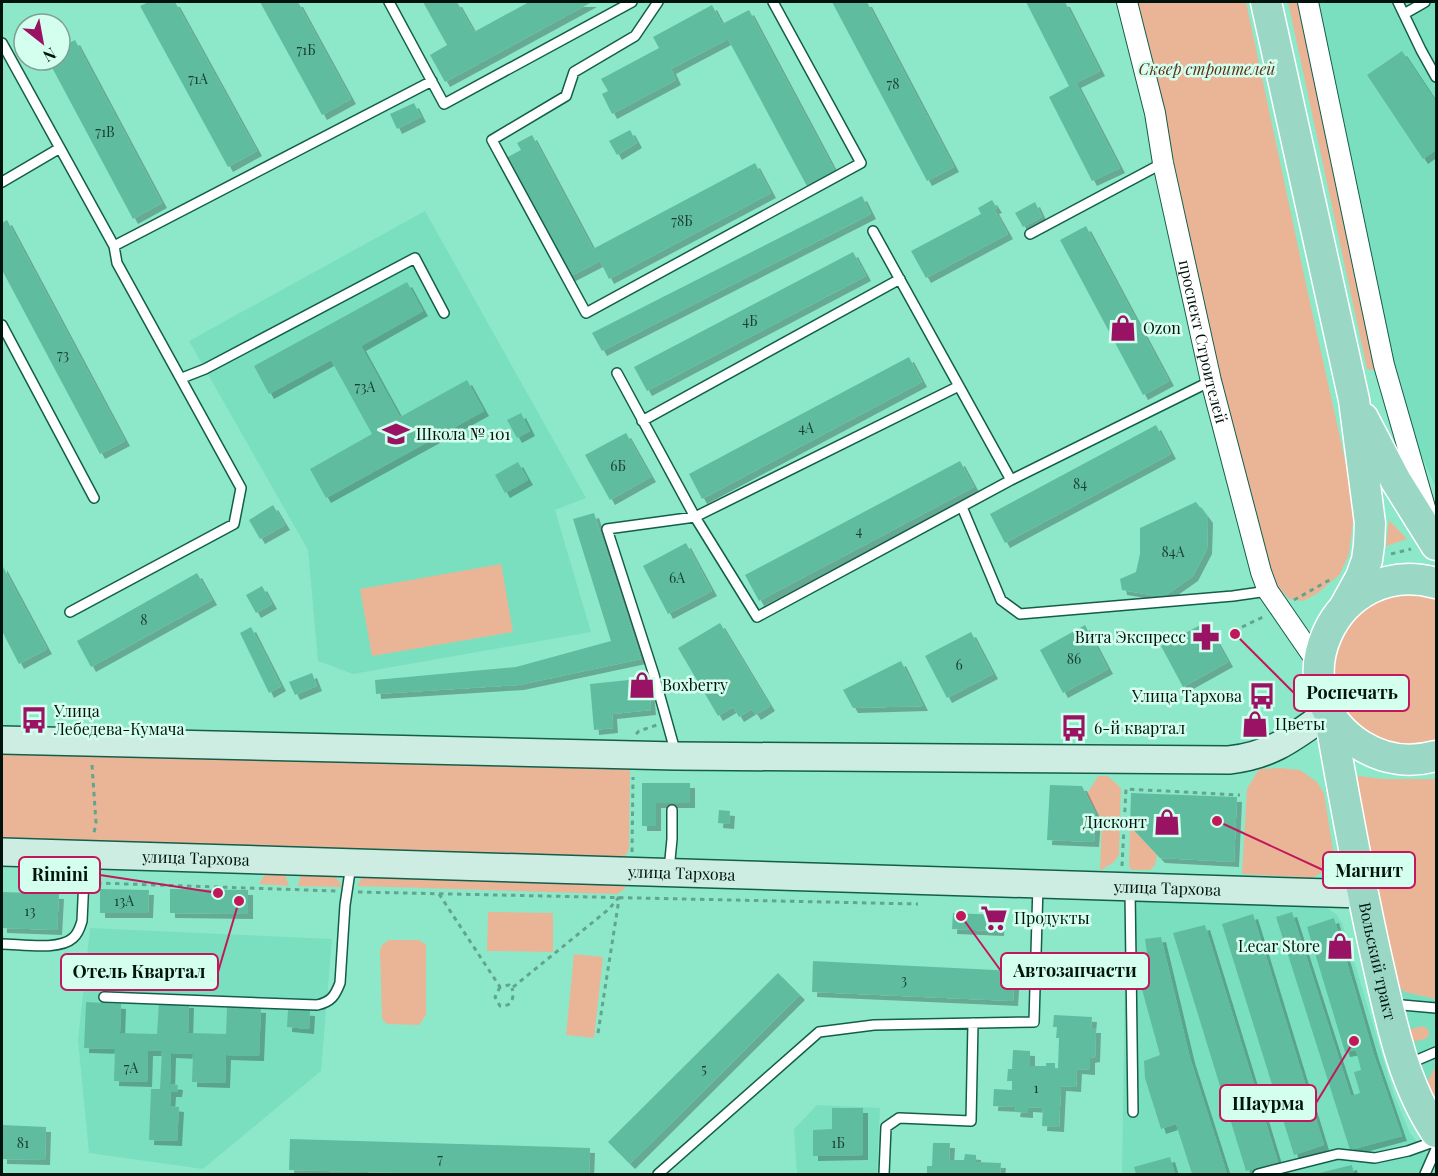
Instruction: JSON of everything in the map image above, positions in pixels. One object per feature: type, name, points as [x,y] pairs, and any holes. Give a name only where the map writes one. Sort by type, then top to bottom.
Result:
[{"type":"main road","points":[[1266,2],[1354,400],[1370,523],[1367,560],[1361,577],[1345,606],[1331,624],[1322,644],[1318,665],[1320,690],[1329,712],[1340,728],[1370,751],[1388,758],[1406,760],[1437,756]]},
{"type":"main road","points":[[1354,400],[1396,481],[1436,544]]},
{"type":"main road","points":[[1345,606],[1360,594],[1377,585],[1396,580],[1415,579],[1437,583]]},
{"type":"main road","points":[[2,740],[676,756],[1228,760],[1266,753],[1287,742],[1329,712]]},
{"type":"main road","name":"Вольский тракт","points":[[1329,712],[1362,894],[1387,1003],[1415,1094],[1434,1129]]},
{"type":"main road","name":"улица Тархова","points":[[2,852],[84,865],[351,863],[1362,894]]},
{"type":"street","name":"проспект Строителей","points":[[1127,2],[1155,113],[1163,163],[1211,381],[1261,572],[1268,591],[1318,665]]},
{"type":"street","points":[[1308,2],[1384,365],[1436,544]]},
{"type":"lane","points":[[389,2],[444,104],[632,2]]},
{"type":"lane","points":[[658,2],[635,36],[574,72],[566,96],[492,140],[586,313],[861,163],[773,2]]},
{"type":"lane","points":[[1398,2],[1421,50],[1437,76]]},
{"type":"lane","points":[[1404,14],[1425,2]]},
{"type":"lane","points":[[2,43],[114,246],[117,263],[241,488],[234,524],[70,612]]},
{"type":"lane","points":[[114,246],[432,81]]},
{"type":"lane","points":[[2,182],[60,148]]},
{"type":"lane","points":[[1030,234],[1163,163]]},
{"type":"lane","points":[[873,231],[1011,480]]},
{"type":"lane","points":[[182,378],[205,369],[414,258],[444,313]]},
{"type":"lane","points":[[642,421],[900,279]]},
{"type":"lane","points":[[2,325],[94,498]]},
{"type":"lane","points":[[616,373],[695,517],[757,617],[1011,480],[1211,381]]},
{"type":"lane","points":[[676,756],[607,529],[695,517],[959,386]]},
{"type":"lane","points":[[962,507],[1001,600],[1020,614],[1268,591]]},
{"type":"lane","points":[[669,873],[672,810]]},
{"type":"lane","points":[[104,997],[317,1005],[326,1003],[336,993],[340,983],[345,905],[351,863]]},
{"type":"lane","points":[[2,944],[57,945],[72,939],[82,921],[84,865]]},
{"type":"lane","points":[[658,1174],[819,1032],[874,1024],[1034,1022],[1038,885]]},
{"type":"lane","points":[[1130,888],[1133,1112]]},
{"type":"lane","points":[[1387,1003],[1437,1008]]},
{"type":"lane","points":[[884,1174],[886,1127],[899,1118],[971,1121],[973,1023]]},
{"type":"lane","points":[[1405,1065],[1437,1052]]},
{"type":"lane","points":[[1258,1174],[1338,1154],[1376,1158],[1408,1151],[1434,1129]]},
{"type":"lane","points":[[1426,1174],[1437,1149]]},
{"type":"path","points":[[633,741],[639,731],[667,722]]},
{"type":"path","points":[[90,756],[96,823]]},
{"type":"path","points":[[631,856],[633,767]]},
{"type":"path","points":[[1186,792],[1187,787]]},
{"type":"path","points":[[1130,888],[1122,869],[1126,789],[1240,795]]},
{"type":"path","points":[[84,865],[100,884],[348,892],[924,904]]},
{"type":"path","points":[[439,894],[500,987]]},
{"type":"path","points":[[512,988],[609,909],[619,897]]},
{"type":"path","points":[[598,1033],[619,897]]},
{"type":"path","points":[[500,987],[509,985],[512,988]]},
{"type":"path","points":[[500,987],[495,997],[500,1006],[505,1006],[513,999],[512,988]]},
{"type":"shaded area","points":[[1318,2],[1436,2],[1436,488],[1414,439],[1399,393]]},
{"type":"shaded area","name":"Школа № 101","points":[[425,211],[586,498],[555,510],[591,632],[353,674],[318,661],[308,550],[189,341]]},
{"type":"shaded area","points":[[1126,898],[1326,907],[1336,914],[1342,923],[1348,941],[1394,1095],[1410,1133],[1436,1165],[1436,1174],[1122,1174]]},
{"type":"shaded area","points":[[90,928],[332,939],[321,1071],[203,1169],[89,1153],[78,1040]]},
{"type":"shaded area","points":[[1394,982],[1436,999],[1436,1085],[1424,1096]]},
{"type":"shaded area","points":[[817,1105],[880,1108],[877,1174],[797,1174],[794,1129]]},
{"type":"green space","name":"Cквер cтроителей","points":[[1137,2],[1246,2],[1355,505],[1349,554],[1340,574],[1318,593],[1303,601],[1289,599],[1279,588],[1272,573],[1220,378]]},
{"type":"green space","points":[[1288,2],[1300,2],[1378,367],[1373,370],[1367,369]]},
{"type":"green space","points":[[1389,520],[1407,539],[1386,546]]},
{"type":"green space","points":[[501,564],[513,632],[372,656],[360,589]]},
{"type":"green space","points":[[1387,594],[1436,596],[1436,742],[1412,748],[1372,738],[1343,711],[1335,692],[1334,651],[1353,616]]},
{"type":"green space","points":[[2,753],[630,768],[629,849],[625,857],[2,838]]},
{"type":"green space","points":[[1259,769],[1300,770],[1317,782],[1324,793],[1334,857],[1327,870],[1312,878],[1242,874],[1247,789]]},
{"type":"green space","points":[[1098,776],[1108,776],[1121,788],[1119,855],[1114,862],[1100,871],[1102,821],[1087,794]]},
{"type":"green space","points":[[1359,776],[1384,779],[1436,779],[1436,999],[1405,992],[1394,982],[1353,780]]},
{"type":"green space","points":[[1130,826],[1157,855],[1155,865],[1150,870],[1132,870],[1129,866]]},
{"type":"green space","points":[[268,873],[285,874],[289,886],[259,884]]},
{"type":"green space","points":[[303,874],[331,876],[336,878],[342,887],[298,886]]},
{"type":"green space","points":[[363,876],[625,883],[625,889],[617,894],[357,886]]},
{"type":"green space","points":[[488,912],[553,913],[553,952],[487,951]]},
{"type":"green space","points":[[389,940],[419,940],[426,945],[426,1015],[419,1025],[387,1024],[382,1019],[380,951],[382,945]]},
{"type":"green space","points":[[574,954],[603,957],[594,1038],[566,1035]]},
{"type":"green space","points":[[1424,1026],[1429,1031],[1429,1036],[1419,1041],[1408,1040],[1407,1032],[1410,1029]]},
{"type":"green space","points":[[1436,1066],[1436,1114],[1425,1091]]},
{"type":"building","points":[[149,2],[175,2],[257,151],[228,167],[140,6]]},
{"type":"building","points":[[260,2],[298,2],[351,99],[322,115]]},
{"type":"building","points":[[423,2],[457,2],[474,32],[529,2],[592,2],[445,82],[430,55],[447,45]]},
{"type":"building","points":[[832,2],[867,2],[954,167],[927,181]]},
{"type":"building","points":[[1026,2],[1065,2],[1100,71],[1076,83],[1120,168],[1092,181],[1049,97],[1069,86]]},
{"type":"building","points":[[712,5],[722,24],[749,10],[837,175],[809,190],[728,39],[671,69],[676,80],[612,114],[602,94],[608,91],[601,79],[659,48],[653,37]]},
{"type":"building","points":[[75,40],[162,203],[133,219],[54,72],[72,72],[72,42]]},
{"type":"building","points":[[1402,51],[1436,102],[1436,150],[1423,159],[1367,75]]},
{"type":"building","points":[[414,103],[421,117],[397,129],[390,114]]},
{"type":"building","points":[[630,130],[637,143],[617,155],[609,141]]},
{"type":"building","points":[[532,135],[593,249],[755,163],[771,193],[609,279],[600,261],[569,277],[506,158],[521,150],[517,143]]},
{"type":"building","points":[[862,196],[871,214],[602,351],[592,333]]},
{"type":"building","points":[[992,200],[997,208],[994,209],[1008,234],[926,278],[911,251],[981,214],[978,208]]},
{"type":"building","points":[[1035,202],[1042,217],[1023,227],[1015,213]]},
{"type":"building","points":[[7,220],[125,441],[100,454],[2,270],[2,223]]},
{"type":"building","points":[[1086,226],[1169,381],[1143,395],[1060,240]]},
{"type":"building","points":[[853,252],[866,276],[647,391],[634,367]]},
{"type":"building","points":[[407,282],[423,311],[361,346],[400,417],[467,380],[484,411],[326,498],[310,469],[372,434],[331,360],[269,394],[254,366]]},
{"type":"building","points":[[909,357],[922,382],[702,499],[689,474]]},
{"type":"building","points":[[521,413],[530,431],[517,438],[507,420]]},
{"type":"building","points":[[1156,425],[1171,454],[1005,543],[990,514]]},
{"type":"building","points":[[626,433],[651,477],[610,500],[585,455]]},
{"type":"building","points":[[960,461],[974,487],[759,601],[745,575]]},
{"type":"building","points":[[518,462],[528,480],[505,493],[495,475]]},
{"type":"building","points":[[1196,502],[1208,518],[1207,549],[1193,576],[1163,597],[1122,590],[1120,579],[1136,572],[1140,554],[1140,528]]},
{"type":"building","points":[[273,505],[285,525],[260,539],[249,520]]},
{"type":"building","points":[[594,513],[641,659],[519,685],[376,694],[375,680],[516,667],[611,641],[573,519]]},
{"type":"building","points":[[686,543],[712,591],[668,614],[643,566]]},
{"type":"building","points":[[2,565],[47,649],[19,664],[2,631]]},
{"type":"building","points":[[197,573],[212,600],[91,667],[77,641]]},
{"type":"building","points":[[262,586],[272,604],[256,613],[246,595]]},
{"type":"building","points":[[1206,622],[1228,662],[1183,687],[1161,646]]},
{"type":"building","points":[[720,623],[770,706],[756,715],[752,709],[739,717],[733,707],[718,716],[678,648]]},
{"type":"building","points":[[1085,625],[1108,669],[1063,693],[1040,650]]},
{"type":"building","points":[[251,627],[281,686],[269,693],[240,633]]},
{"type":"building","points":[[971,632],[993,674],[947,698],[925,656]]},
{"type":"building","points":[[901,661],[923,706],[853,708],[843,690]]},
{"type":"building","points":[[312,673],[317,686],[295,695],[289,682]]},
{"type":"building","points":[[648,678],[651,710],[612,714],[613,728],[594,730],[590,684]]},
{"type":"building","points":[[642,783],[690,783],[690,803],[656,803],[656,826],[642,826]]},
{"type":"building","points":[[1050,785],[1082,786],[1096,815],[1094,842],[1047,840]]},
{"type":"building","points":[[1131,793],[1237,797],[1234,862],[1160,858],[1130,826]]},
{"type":"building","points":[[719,810],[730,811],[729,824],[718,823]]},
{"type":"building","points":[[100,889],[149,890],[148,913],[100,913]]},
{"type":"building","points":[[170,889],[248,890],[248,914],[170,913]]},
{"type":"building","points":[[2,892],[59,894],[57,930],[2,928]]},
{"type":"building","points":[[1292,912],[1351,1096],[1360,1093],[1354,1072],[1361,1070],[1356,1050],[1345,1052],[1307,927],[1334,918],[1374,1055],[1402,1136],[1350,1150],[1276,917]]},
{"type":"building","points":[[953,913],[1000,915],[999,931],[952,929]]},
{"type":"building","points":[[1253,914],[1324,1145],[1294,1155],[1222,924]]},
{"type":"building","points":[[1205,925],[1278,1162],[1246,1171],[1173,933]]},
{"type":"building","points":[[1161,937],[1190,1058],[1227,1174],[1192,1174],[1176,1124],[1161,1129],[1145,1078],[1144,1061],[1160,1055],[1135,964],[1148,960],[1145,939]]},
{"type":"building","points":[[813,961],[1015,971],[1013,1001],[812,992]]},
{"type":"building","points":[[778,973],[800,995],[630,1164],[608,1142]]},
{"type":"building","points":[[86,1002],[121,1004],[120,1033],[157,1034],[159,1002],[189,1003],[188,1033],[226,1034],[227,1006],[261,1008],[259,1056],[226,1055],[225,1083],[192,1082],[193,1054],[171,1053],[170,1084],[178,1085],[177,1092],[171,1092],[170,1106],[179,1107],[177,1141],[149,1140],[151,1089],[160,1089],[162,1051],[148,1051],[147,1082],[114,1081],[115,1049],[84,1048]]},
{"type":"building","points":[[288,1010],[310,1011],[309,1029],[287,1027]]},
{"type":"building","points":[[1054,1015],[1092,1017],[1091,1028],[1096,1028],[1095,1057],[1090,1058],[1090,1070],[1077,1069],[1076,1087],[1061,1086],[1059,1127],[1042,1126],[1043,1108],[1028,1107],[1028,1113],[1015,1112],[1016,1107],[993,1106],[994,1089],[1012,1090],[1012,1081],[1007,1081],[1008,1069],[1012,1069],[1013,1050],[1030,1051],[1030,1066],[1046,1066],[1046,1063],[1055,1063],[1055,1068],[1058,1069],[1059,1038],[1056,1038],[1057,1027],[1053,1027]]},
{"type":"building","points":[[832,1108],[863,1108],[863,1155],[813,1156],[813,1130],[832,1129]]},
{"type":"building","points":[[2,1125],[46,1127],[45,1160],[2,1159]]},
{"type":"building","points":[[290,1139],[590,1148],[589,1174],[445,1174],[289,1170]]},
{"type":"building","points":[[933,1143],[950,1143],[949,1160],[964,1160],[965,1154],[976,1155],[976,1162],[1001,1163],[1000,1174],[927,1174],[927,1166],[932,1166]]},
{"type":"building","points":[[1170,1157],[1175,1174],[1136,1174],[1134,1167]]},
{"type":"building","points":[[1352,1165],[1354,1174],[1315,1174]]},
{"type":"place","name":"Ozon","points":[[1123,328]]},
{"type":"place","name":"Школа № 101","points":[[396,434]]},
{"type":"place","name":"Роспечать","points":[[1235,634]]},
{"type":"place","name":"Вита Экспресс","points":[[1206,637]]},
{"type":"place","name":"Boxberry","points":[[642,685]]},
{"type":"place","name":"Улица Тархова","points":[[1262,696]]},
{"type":"place","name":"Улица Лебедева-Кумача","points":[[34,720]]},
{"type":"place","name":"Цветы","points":[[1255,724]]},
{"type":"place","name":"6-й квартал","points":[[1074,728]]},
{"type":"place","name":"Магнит","points":[[1217,821]]},
{"type":"place","name":"Дисконт","points":[[1167,822]]},
{"type":"place","name":"Rimini","points":[[218,893]]},
{"type":"place","name":"Отель Квартал","points":[[239,901]]},
{"type":"place","name":"Автозапчасти","points":[[961,916]]},
{"type":"place","name":"Продукты","points":[[994,918]]},
{"type":"place","name":"Lecar Store","points":[[1340,946]]},
{"type":"place","name":"Шаурма","points":[[1354,1041]]}]
